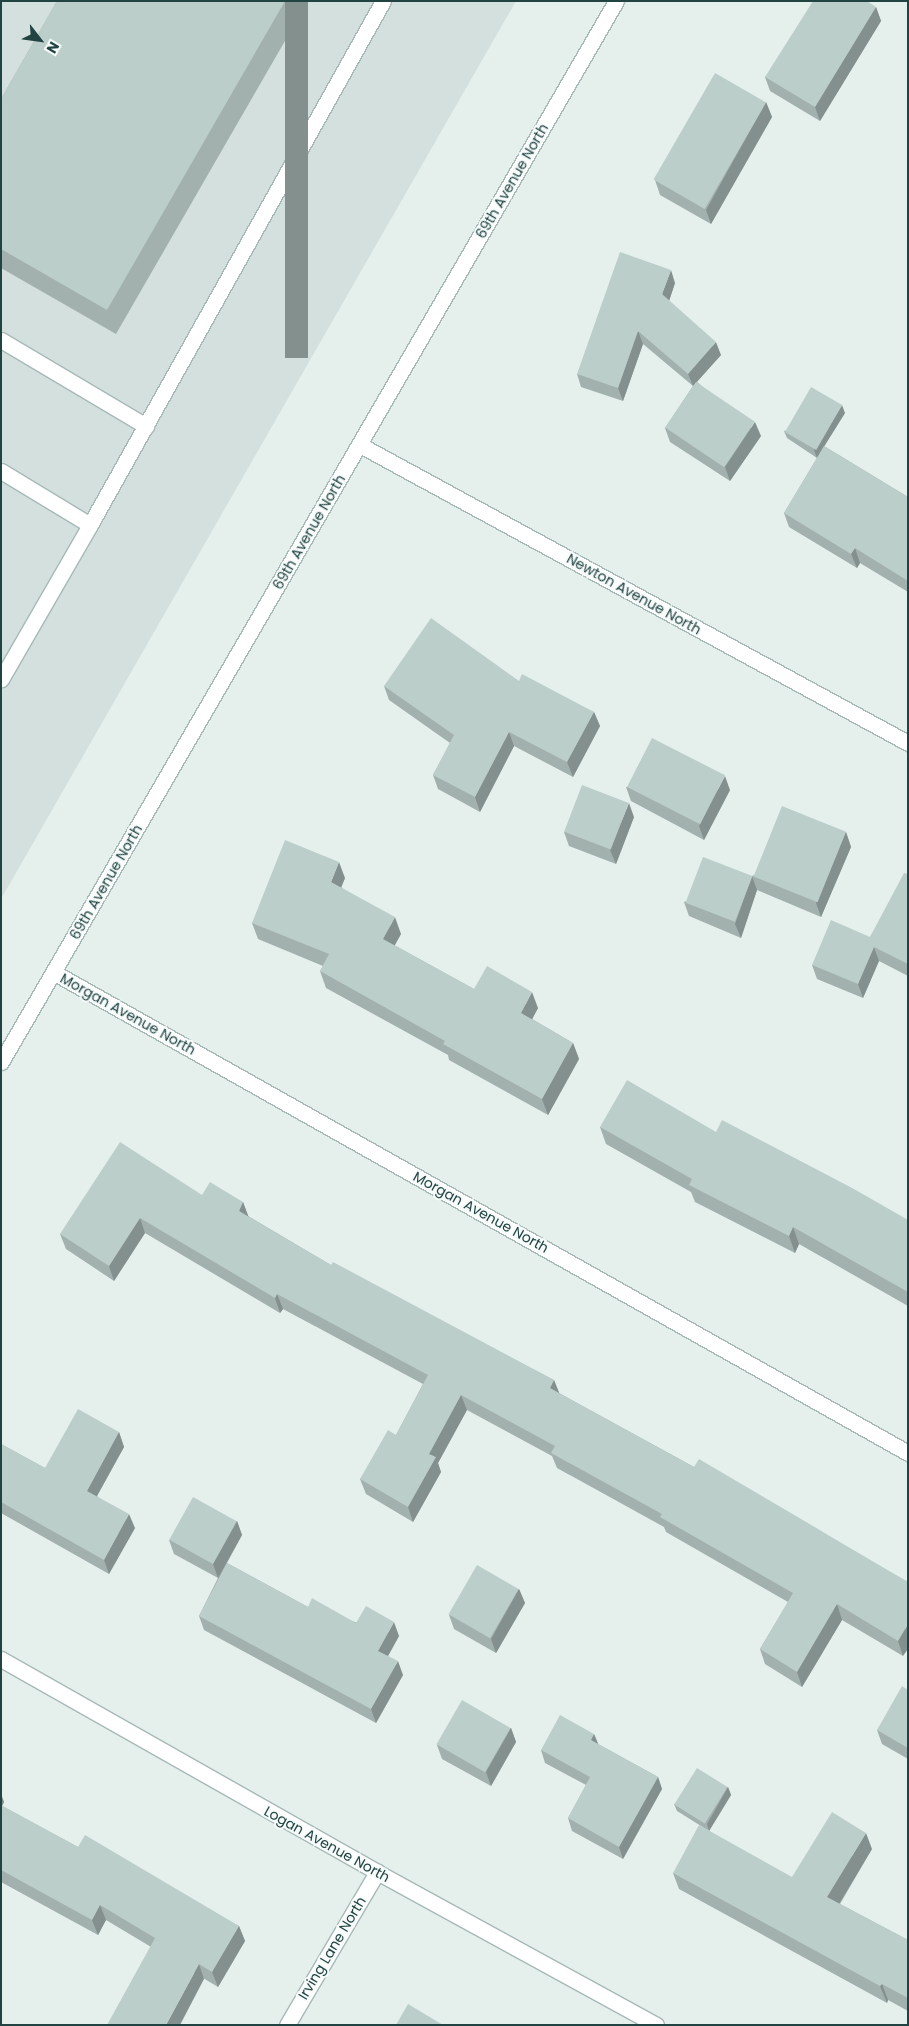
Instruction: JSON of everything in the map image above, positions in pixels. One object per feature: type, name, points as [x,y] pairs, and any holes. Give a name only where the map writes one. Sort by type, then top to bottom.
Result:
[{"type":"street","points":[[1,679],[146,426],[383,1]]},
{"type":"street","name":"69th Avenue North","points":[[1,1062],[616,1]]},
{"type":"street","points":[[1,340],[146,426]]},
{"type":"street","name":"Newton Avenue North","points":[[360,445],[908,744]]},
{"type":"street","points":[[1,471],[90,525]]},
{"type":"street","name":"Morgan Avenue North","points":[[53,972],[908,1453]]},
{"type":"street","name":"Logan Avenue North","points":[[1,1659],[377,1872],[656,2025]]},
{"type":"street","name":"Irving Lane North","points":[[287,2025],[377,1872]]},
{"type":"shaded area","points":[[1,1],[516,1],[1,899]]},
{"type":"building","points":[[57,1],[285,1],[107,310],[1,249],[1,99]]},
{"type":"building","points":[[813,1],[867,1],[876,7],[815,107],[765,77]]},
{"type":"building","points":[[715,73],[766,102],[705,209],[654,180]]},
{"type":"building","points":[[620,252],[671,270],[662,294],[716,342],[688,374],[638,331],[618,388],[577,374]]},
{"type":"building","points":[[696,382],[755,422],[724,467],[665,428]]},
{"type":"building","points":[[811,387],[842,405],[816,450],[785,432]]},
{"type":"building","points":[[824,446],[908,497],[908,581],[855,548],[851,554],[784,513]]},
{"type":"building","points":[[431,618],[519,681],[522,674],[594,712],[567,762],[509,732],[475,797],[433,775],[454,735],[384,686]]},
{"type":"building","points":[[652,738],[725,775],[700,824],[627,787]]},
{"type":"building","points":[[582,785],[629,803],[611,850],[564,832]]},
{"type":"building","points":[[782,806],[846,832],[818,902],[754,876]]},
{"type":"building","points":[[285,840],[339,862],[331,882],[395,917],[383,939],[474,989],[487,966],[532,992],[521,1013],[573,1043],[542,1099],[443,1044],[445,1041],[320,971],[329,954],[252,923]]},
{"type":"building","points":[[703,857],[752,876],[735,922],[685,903]]},
{"type":"building","points":[[904,873],[908,874],[908,964],[874,947],[858,984],[812,965],[831,920],[870,937]]},
{"type":"building","points":[[627,1080],[716,1132],[722,1120],[854,1189],[908,1220],[908,1292],[793,1227],[789,1236],[689,1185],[692,1179],[600,1127]]},
{"type":"building","points":[[120,1142],[202,1195],[210,1182],[243,1202],[239,1211],[331,1265],[333,1262],[554,1380],[550,1388],[694,1467],[699,1459],[908,1582],[908,1624],[898,1641],[837,1604],[797,1672],[760,1649],[793,1593],[660,1517],[662,1514],[551,1453],[555,1446],[461,1395],[429,1454],[436,1457],[408,1507],[360,1479],[388,1430],[396,1435],[428,1375],[277,1294],[275,1298],[140,1218],[109,1266],[60,1234]]},
{"type":"building","points":[[78,1409],[119,1432],[87,1491],[129,1514],[104,1560],[1,1502],[1,1444],[45,1468]]},
{"type":"building","points":[[193,1497],[237,1521],[213,1564],[169,1540]]},
{"type":"building","points":[[227,1563],[308,1607],[312,1598],[356,1623],[366,1606],[394,1622],[378,1651],[398,1661],[371,1709],[199,1616]]},
{"type":"building","points":[[477,1565],[519,1589],[490,1638],[448,1614]]},
{"type":"building","points":[[902,1686],[908,1690],[908,1748],[877,1730]]},
{"type":"building","points":[[462,1700],[510,1728],[485,1772],[436,1744]]},
{"type":"building","points":[[560,1715],[594,1734],[591,1740],[658,1777],[619,1847],[568,1818],[590,1777],[541,1750]]},
{"type":"building","points":[[697,1768],[728,1787],[705,1824],[674,1804]]},
{"type":"building","points":[[1,1805],[78,1847],[85,1835],[239,1926],[212,1972],[199,1964],[166,2025],[107,2025],[155,1938],[100,1905],[92,1920],[1,1870]]},
{"type":"building","points":[[832,1812],[866,1833],[827,1897],[908,1940],[908,1998],[882,1984],[880,1986],[673,1873],[699,1825],[792,1877]]},
{"type":"building","points":[[408,2004],[443,2025],[396,2025]]}]
